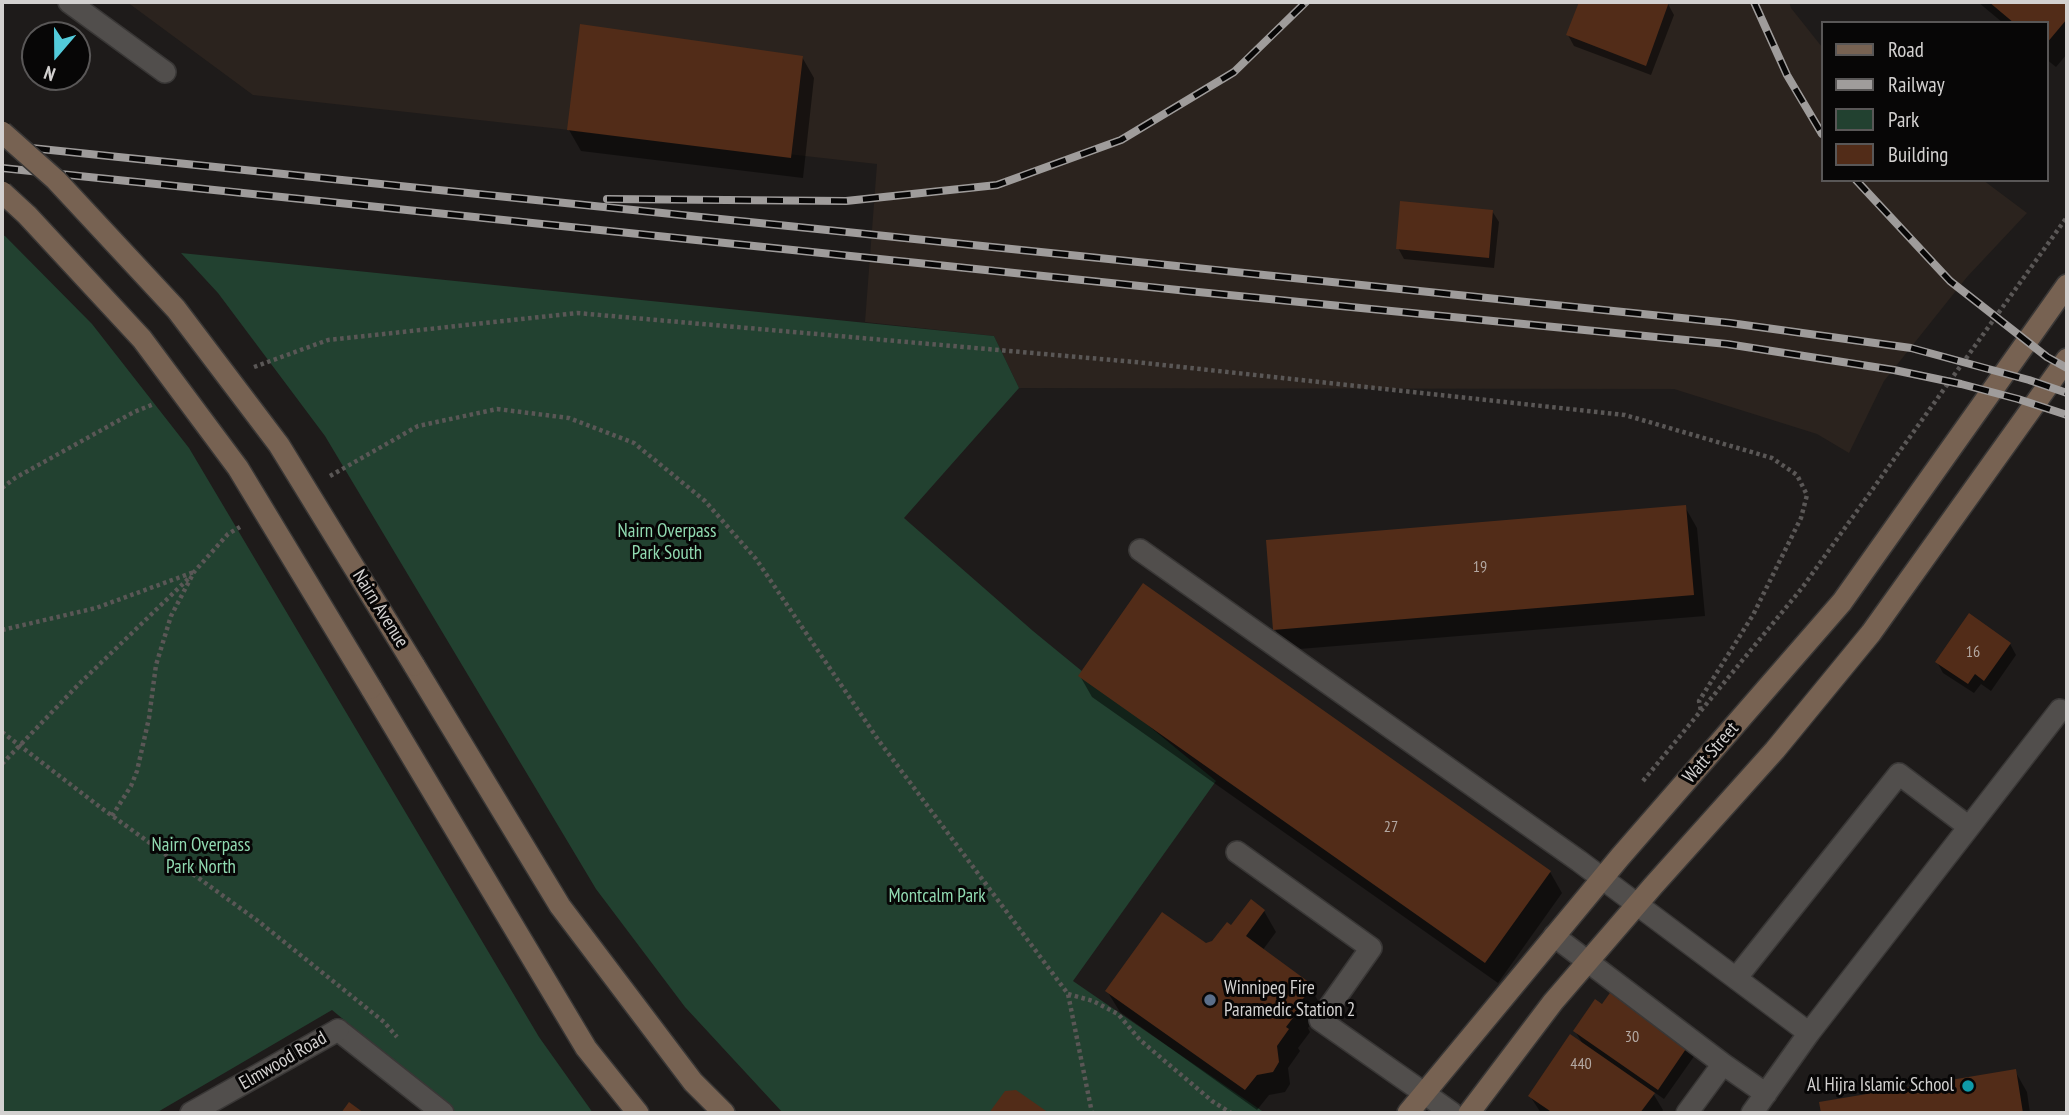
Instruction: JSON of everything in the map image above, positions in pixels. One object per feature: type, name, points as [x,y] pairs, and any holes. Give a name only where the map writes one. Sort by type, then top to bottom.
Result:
[{"type":"main road","name":"Nairn Avenue","points":[[2,132],[56,180],[176,309],[279,445],[560,905],[693,1082],[724,1113]]},
{"type":"main road","points":[[2,192],[27,215],[142,340],[238,468],[586,1048],[638,1113]]},
{"type":"main road","name":"Watt Street","points":[[1408,1113],[1603,878],[1842,602],[2067,285]]},
{"type":"main road","points":[[1469,1113],[1553,1002],[1775,750],[1871,633],[2067,359]]},
{"type":"street","points":[[69,2],[165,72]]},
{"type":"street","points":[[1140,550],[1603,878],[1810,1033]]},
{"type":"street","points":[[1752,1113],[1810,1033],[2060,710]]},
{"type":"street","points":[[1737,977],[1899,774],[1969,827]]},
{"type":"street","points":[[1237,852],[1371,948],[1320,1020],[1452,1113]]},
{"type":"street","points":[[1554,936],[1766,1094]]},
{"type":"street","name":"Elmwood Road","points":[[191,1113],[338,1030],[443,1113]]},
{"type":"street","points":[[1687,1113],[1723,1064]]},
{"type":"path","points":[[1640,786],[1802,588],[2067,217]]},
{"type":"path","points":[[250,369],[328,340],[577,313],[1135,362],[1625,415],[1772,458],[1797,475],[1807,495],[1801,518],[1753,615],[1699,701],[1701,711]]},
{"type":"path","points":[[2,488],[15,478],[134,412],[160,402]]},
{"type":"path","points":[[323,480],[418,426],[498,409],[569,418],[634,443],[705,501],[757,559],[879,741],[1068,993],[1092,1113]]},
{"type":"path","points":[[2,764],[78,685],[194,572],[228,534],[252,521]]},
{"type":"path","points":[[2,630],[96,608],[194,572]]},
{"type":"path","points":[[112,816],[137,771],[162,641],[170,616],[194,572]]},
{"type":"path","points":[[2,732],[258,922],[384,1023],[402,1043]]},
{"type":"path","points":[[1068,993],[1093,1001],[1118,1014],[1150,1048],[1212,1101],[1231,1113]]},
{"type":"shaded area","points":[[127,2],[1789,2],[1820,44],[1820,182],[1986,182],[2027,213],[1967,277],[1884,381],[1849,453],[1817,434],[1674,389],[1019,388],[994,336],[865,322],[877,164],[253,95]]},
{"type":"green space","name":"Nairn Overpass Park North","points":[[2,235],[92,324],[189,448],[539,1037],[593,1113],[457,1113],[332,1010],[156,1113],[2,1113]]},
{"type":"green space","name":"Nairn Overpass Park South","points":[[181,253],[994,336],[1019,388],[904,518],[1033,631],[1216,781],[1073,981],[1265,1113],[783,1113],[685,1007],[596,889],[325,436],[218,293]]},
{"type":"building","points":[[1579,2],[1669,2],[1646,66],[1566,35]]},
{"type":"building","points":[[1989,2],[2067,2],[2067,19],[2048,42],[2048,21],[2012,21]]},
{"type":"building","points":[[580,24],[803,56],[791,158],[567,130]]},
{"type":"building","points":[[1400,201],[1493,210],[1489,258],[1396,249]]},
{"type":"building","points":[[1686,505],[1694,595],[1273,630],[1266,540]]},
{"type":"building","points":[[1143,583],[1551,871],[1485,963],[1078,676]]},
{"type":"building","points":[[1969,613],[2011,643],[1984,681],[1975,674],[1968,684],[1935,662]]},
{"type":"building","name":"Winnipeg Fire Paramedic Station 2","points":[[1251,899],[1265,910],[1246,936],[1310,983],[1306,989],[1308,993],[1296,1007],[1299,1010],[1286,1027],[1289,1029],[1277,1046],[1279,1062],[1273,1072],[1257,1075],[1245,1090],[1105,991],[1162,912],[1206,943],[1212,941],[1227,922],[1231,925]]},
{"type":"building","points":[[1612,990],[1690,1043],[1658,1090],[1573,1031],[1595,999],[1602,1004]]},
{"type":"building","points":[[1570,1034],[1655,1093],[1640,1113],[1553,1113],[1528,1096]]},
{"type":"building","name":"Al Hijra Islamic School","points":[[2016,1069],[2023,1113],[1821,1113],[1819,1102]]},
{"type":"building","points":[[1016,1090],[1049,1113],[989,1113],[1005,1091]]},
{"type":"building","points":[[349,1102],[364,1113],[341,1113]]},
{"type":"railway","points":[[607,199],[846,201],[997,185],[1121,140],[1234,72],[1306,2]]},
{"type":"railway","points":[[1754,2],[1787,75],[1820,131]]},
{"type":"railway","points":[[2,145],[1730,323],[1911,348],[2067,393]]},
{"type":"railway","points":[[2,168],[1727,344],[1894,370],[1961,384],[2067,415]]},
{"type":"railway","points":[[1858,182],[1950,281],[2047,357],[2067,368]]},
{"type":"place","name":"Winnipeg Fire Paramedic Station 2","points":[[1210,1000]]},
{"type":"place","name":"Al Hijra Islamic School","points":[[1968,1086]]},
{"type":"park label","name":"Montcalm Park","points":[[937,897]]}]
